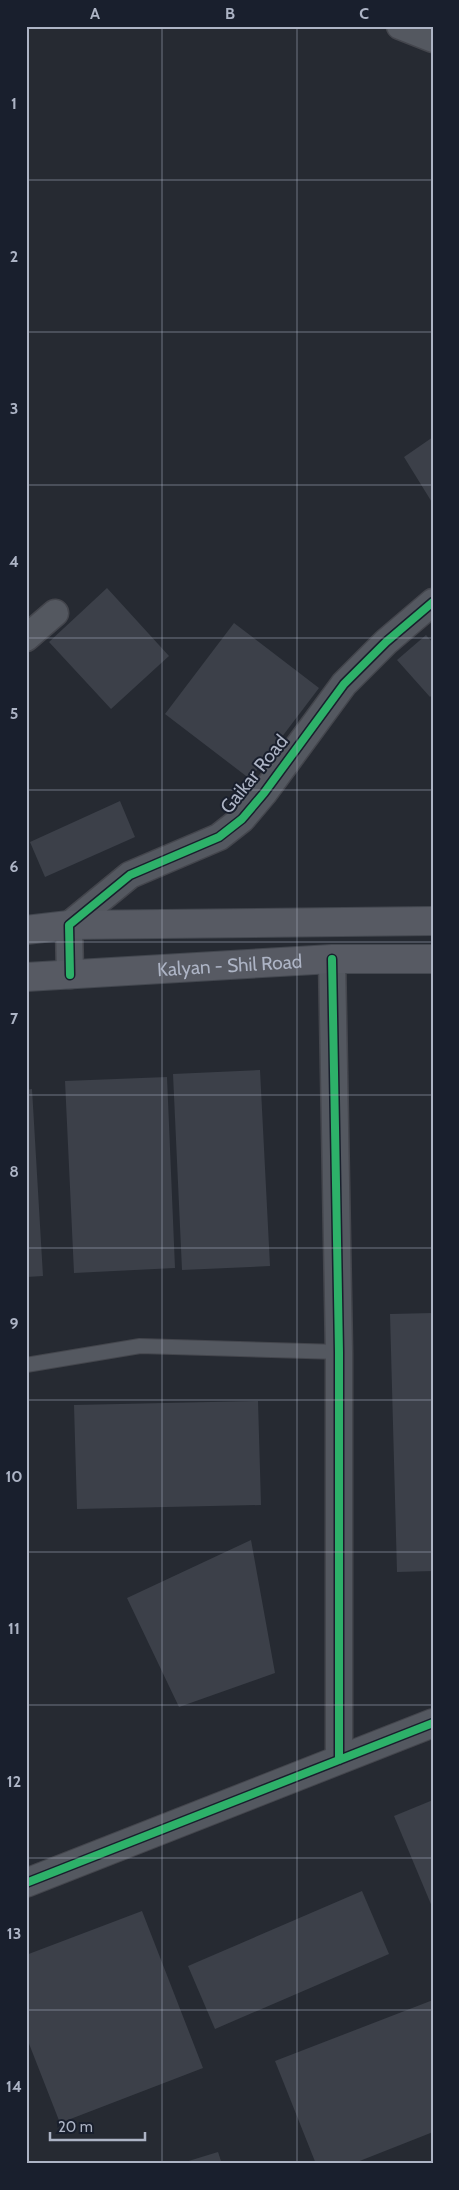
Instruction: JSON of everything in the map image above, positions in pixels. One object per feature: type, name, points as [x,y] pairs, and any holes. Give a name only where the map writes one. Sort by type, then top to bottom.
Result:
[{"type":"main road","name":"Kalyan - Shil Road","points":[[26,930],[69,925],[433,921]]},
{"type":"main road","name":"Kalyan - Shil Road","points":[[26,977],[332,959],[433,959]]},
{"type":"street","points":[[400,26],[433,39]]},
{"type":"street","name":"Gaikar Road","points":[[69,925],[130,875],[219,837],[242,819],[264,793],[344,684],[386,642],[433,602]]},
{"type":"street","points":[[26,638],[55,613]]},
{"type":"street","points":[[69,925],[70,974]]},
{"type":"street","points":[[332,959],[339,1352],[339,1760]]},
{"type":"street","points":[[26,1883],[433,1722]]},
{"type":"lane","points":[[26,1365],[140,1346],[339,1352]]},
{"type":"building","points":[[433,437],[433,504],[404,457]]},
{"type":"building","points":[[107,588],[169,656],[111,709],[49,642]]},
{"type":"building","points":[[234,623],[319,688],[250,779],[165,714]]},
{"type":"building","points":[[426,635],[433,643],[433,694],[430,697],[397,660]]},
{"type":"building","points":[[120,801],[135,837],[45,877],[30,842]]},
{"type":"building","points":[[260,1070],[270,1266],[182,1270],[173,1074]]},
{"type":"building","points":[[167,1077],[175,1268],[74,1273],[65,1081]]},
{"type":"building","points":[[32,1089],[43,1276],[26,1277],[26,1090]]},
{"type":"building","points":[[433,1313],[433,1571],[397,1572],[390,1314]]},
{"type":"building","points":[[258,1401],[261,1505],[77,1509],[74,1405]]},
{"type":"building","points":[[251,1540],[275,1673],[179,1707],[127,1598]]},
{"type":"building","points":[[433,1800],[433,1909],[394,1816]]},
{"type":"building","points":[[362,1891],[389,1954],[215,2029],[188,1966]]},
{"type":"building","points":[[142,1911],[203,2068],[60,2123],[26,2036],[26,1955]]},
{"type":"building","points":[[433,2000],[433,2132],[352,2164],[316,2164],[275,2061]]},
{"type":"building","points":[[218,2152],[222,2164],[182,2164],[182,2163]]},
{"type":"cycle path","points":[[70,975],[69,925],[130,875],[219,837],[242,819],[264,793],[344,684],[386,642],[433,602]]},
{"type":"cycle path","points":[[332,959],[339,1352],[339,1760]]},
{"type":"cycle path","points":[[26,1883],[433,1723]]}]
